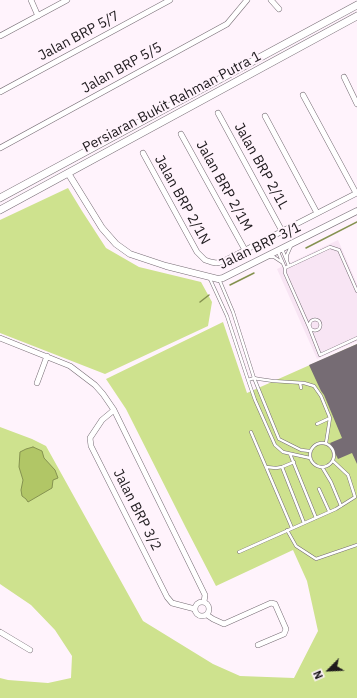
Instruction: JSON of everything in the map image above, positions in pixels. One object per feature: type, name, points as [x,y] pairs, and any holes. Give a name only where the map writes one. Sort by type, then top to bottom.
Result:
[{"type":"main road","name":"Persiaran Bukit Rahman Putra 1","points":[[0,198],[357,5]]},
{"type":"main road","name":"Persiaran Bukit Rahman Putra 1","points":[[0,210],[357,16]]},
{"type":"main road","points":[[21,186],[30,186],[55,172],[61,171],[68,173],[74,158]]},
{"type":"street","points":[[31,0],[38,16]]},
{"type":"street","points":[[0,36],[67,0]]},
{"type":"street","name":"Jalan BRP 5/7","points":[[0,92],[170,0]]},
{"type":"street","name":"Jalan BRP 5/5","points":[[0,148],[227,24],[248,0]]},
{"type":"street","points":[[271,0],[280,9]]},
{"type":"street","points":[[344,77],[357,104]]},
{"type":"street","points":[[303,95],[357,193]]},
{"type":"street","name":"Jalan BRP 2/1L","points":[[218,113],[282,231]]},
{"type":"street","points":[[265,116],[317,213]]},
{"type":"street","name":"Jalan BRP 2/1M","points":[[181,134],[245,250]]},
{"type":"street","name":"Jalan BRP 2/1N","points":[[143,153],[201,257],[205,260],[216,263],[222,262],[357,193]]},
{"type":"street","name":"Jalan BRP 3/1","points":[[68,173],[102,228],[116,244],[130,254],[166,266],[218,279],[223,278],[357,211]]},
{"type":"street","name":"Jalan BRP 3/2","points":[[0,338],[70,366],[95,385],[103,394],[114,410],[205,595],[204,602]]},
{"type":"street","points":[[37,383],[47,356]]},
{"type":"street","name":"Jalan BRP 3/2","points":[[114,410],[102,420],[90,438],[91,446],[167,597],[172,603],[195,609]]},
{"type":"street","points":[[207,615],[210,609],[208,604],[199,602],[196,605],[196,613],[200,616],[207,615],[224,624],[271,603],[275,604],[286,629],[284,634],[258,645]]},
{"type":"street","points":[[0,632],[30,650]]},
{"type":"lane","points":[[287,261],[287,255],[292,244]]},
{"type":"lane","points":[[285,268],[330,247],[335,248],[339,250],[357,291]]},
{"type":"lane","points":[[280,250],[289,266]]},
{"type":"lane","points":[[280,250],[285,273],[320,355],[357,338]]},
{"type":"lane","points":[[267,256],[274,257],[283,263]]},
{"type":"lane","points":[[209,277],[227,316],[255,400],[275,445],[283,452],[310,458]]},
{"type":"lane","points":[[218,279],[233,312],[254,378],[279,439],[301,450],[310,452]]},
{"type":"lane","points":[[312,320],[319,321],[321,324],[318,330],[314,331],[309,327],[312,320]]},
{"type":"lane","points":[[248,380],[254,378],[300,384],[304,383],[314,386],[330,418],[326,443]]},
{"type":"lane","points":[[300,384],[301,388]]},
{"type":"lane","points":[[317,424],[330,418]]},
{"type":"lane","points":[[251,432],[292,528]]},
{"type":"lane","points":[[322,442],[326,443],[332,447],[334,459],[331,464],[320,468],[314,465],[310,458],[310,452],[311,448],[316,444],[322,442]]},
{"type":"lane","points":[[290,454],[316,518]]},
{"type":"lane","points":[[239,552],[316,518],[341,506],[355,497],[348,475],[333,461]]},
{"type":"lane","points":[[266,468],[282,467],[294,462]]},
{"type":"lane","points":[[282,467],[304,523]]},
{"type":"lane","points":[[322,467],[331,482],[341,506]]},
{"type":"lane","points":[[319,489],[329,511]]},
{"type":"lane","points":[[287,530],[296,546],[316,559],[357,545]]},
{"type":"shaded area","points":[[68,188],[106,248],[139,267],[201,282],[212,302],[208,326],[105,374],[0,333],[0,220]]},
{"type":"shaded area","points":[[338,240],[357,284],[357,341],[317,359],[277,269]]},
{"type":"shaded area","points":[[223,322],[247,393],[357,344],[357,698],[0,698],[0,678],[48,683],[71,678],[72,656],[55,630],[31,605],[0,584],[0,427],[46,446],[143,621],[213,664],[240,676],[294,678],[318,631],[307,581],[293,550],[216,586],[126,409],[106,379]]},
{"type":"shaded area","points":[[33,447],[42,451],[44,458],[55,470],[58,478],[53,480],[52,488],[28,502],[22,496],[21,490],[23,480],[19,467],[20,452]]},
{"type":"building","points":[[357,344],[357,464],[352,453],[338,459],[330,443],[342,438],[324,395],[309,365]]},
{"type":"waterway","points":[[306,248],[357,222]]},
{"type":"waterway","points":[[230,285],[254,273]]},
{"type":"waterway","points":[[200,302],[209,295]]}]
